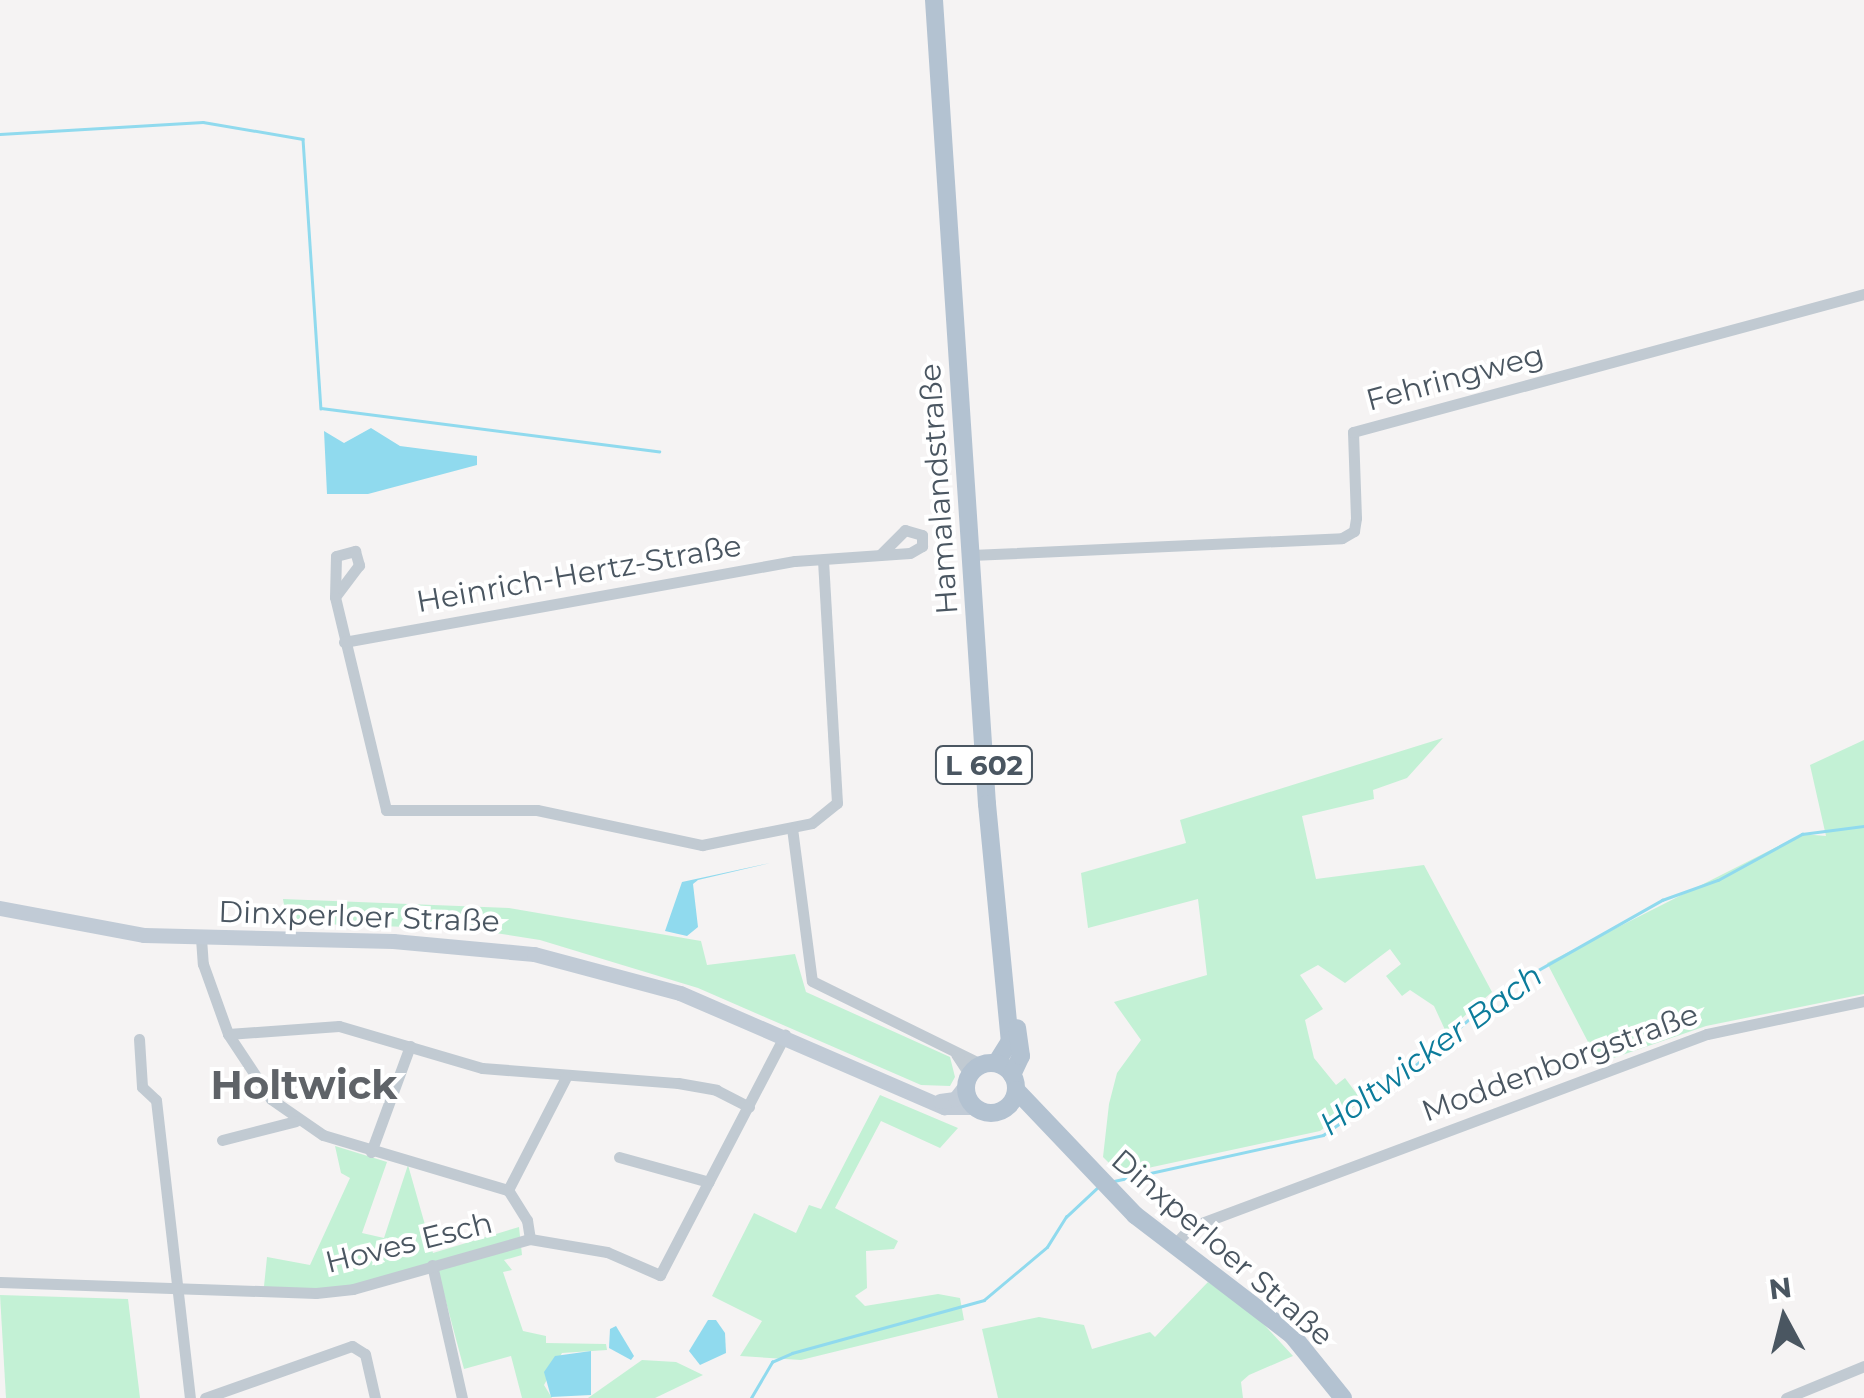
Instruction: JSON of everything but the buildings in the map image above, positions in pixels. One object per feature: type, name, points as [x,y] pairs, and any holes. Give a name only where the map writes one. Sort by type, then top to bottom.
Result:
[{"type":"main road","name":"Hamalandstraße","points":[[934,0],[971,555],[1010,1042],[978,1072]]},
{"type":"main road","name":"Dinxperloer Straße","points":[[0,908],[104,929],[202,938],[393,940],[534,954],[642,980],[785,1035],[931,1101],[975,1107]]},
{"type":"main road","name":"Hamalandstraße","points":[[1002,974],[1022,1046],[1014,1082]]},
{"type":"main road","name":"Dinxperloer Straße","points":[[978,1072],[1014,1082],[1103,1185],[1292,1336],[1342,1398]]},
{"type":"main road","points":[[931,1101],[955,1099],[978,1072]]},
{"type":"main road","points":[[978,1072],[975,1107],[1005,1108]]},
{"type":"main road","name":"L 602","points":[[1005,1108],[1014,1082]]},
{"type":"main road","name":"Dinxperloer Straße","points":[[1005,1108],[1064,1141]]},
{"type":"street","name":"Fehringweg","points":[[971,555],[1342,538],[1354,531],[1356,518],[1354,432],[1864,294]]},
{"type":"street","name":"Heinrich-Hertz-Straße","points":[[344,642],[824,560],[880,555]]},
{"type":"street","points":[[335,598],[382,806],[396,813],[537,810],[702,845],[824,818],[840,788],[824,560]]},
{"type":"street","points":[[792,828],[812,981],[953,1050],[978,1072]]},
{"type":"street","points":[[202,938],[202,964],[244,1066],[296,1122],[371,1152],[508,1190],[527,1220],[530,1239]]},
{"type":"street","name":"Moddenborgstraße","points":[[1174,1245],[1190,1227],[1692,1040],[1864,1002]]},
{"type":"street","points":[[228,1034],[324,1024],[482,1068],[678,1084],[716,1090],[749,1107]]},
{"type":"street","name":"Hoves Esch","points":[[0,1282],[316,1293],[530,1239],[608,1252],[660,1276],[785,1035]]},
{"type":"street","points":[[139,1038],[142,1088],[156,1100],[190,1398]]},
{"type":"street","points":[[371,1152],[410,1046]]},
{"type":"street","points":[[508,1190],[566,1077]]},
{"type":"street","points":[[222,1140],[296,1122]]},
{"type":"street","points":[[618,1157],[709,1182]]},
{"type":"street","points":[[432,1265],[462,1398]]},
{"type":"street","points":[[205,1398],[352,1346],[366,1354],[376,1398]]},
{"type":"street","points":[[1786,1398],[1864,1366]]},
{"type":"green space","points":[[1443,738],[1407,778],[1373,790],[1374,799],[1302,816],[1316,879],[1424,865],[1492,992],[1446,1032],[1434,1006],[1410,990],[1402,996],[1386,976],[1401,964],[1390,949],[1345,983],[1318,965],[1300,975],[1323,1009],[1305,1020],[1314,1058],[1336,1085],[1345,1078],[1362,1101],[1320,1131],[1120,1174],[1103,1157],[1109,1104],[1117,1073],[1141,1040],[1114,1002],[1207,975],[1198,899],[1088,928],[1081,873],[1186,843],[1180,820]]},
{"type":"green space","points":[[1864,740],[1864,994],[1706,1026],[1599,1063],[1547,963],[1802,834],[1826,836],[1810,765]]},
{"type":"green space","points":[[283,899],[509,908],[701,941],[707,965],[795,954],[806,992],[950,1057],[955,1077],[950,1086],[921,1085],[698,988],[540,940],[470,929],[287,923]]},
{"type":"green space","points":[[880,1095],[958,1128],[940,1148],[881,1121],[835,1208],[898,1241],[894,1249],[866,1251],[867,1288],[855,1296],[865,1306],[938,1294],[960,1298],[964,1320],[801,1360],[740,1356],[762,1321],[712,1296],[754,1213],[796,1233],[809,1205],[821,1209]]},
{"type":"green space","points":[[335,1146],[387,1162],[362,1233],[384,1238],[408,1165],[433,1253],[519,1227],[522,1255],[504,1260],[512,1270],[503,1272],[523,1331],[546,1336],[546,1343],[606,1344],[607,1350],[562,1353],[544,1385],[552,1398],[522,1398],[511,1356],[464,1369],[437,1268],[396,1282],[263,1296],[267,1257],[310,1265],[350,1178],[341,1173]]},
{"type":"green space","points":[[1208,1282],[1257,1317],[1293,1356],[1249,1375],[1241,1382],[1243,1398],[998,1398],[982,1329],[1039,1317],[1084,1325],[1092,1349],[1150,1332],[1155,1337]]},
{"type":"green space","points":[[0,1295],[128,1299],[140,1398],[6,1398]]},
{"type":"green space","points":[[642,1360],[676,1362],[703,1375],[655,1398],[588,1398]]},
{"type":"water","points":[[371,428],[400,446],[477,456],[477,465],[368,494],[327,494],[324,431],[344,443]]},
{"type":"water","points":[[770,863],[698,880],[693,884],[698,927],[687,936],[665,931],[682,882]]},
{"type":"water","points":[[708,1320],[716,1320],[725,1333],[726,1353],[700,1365],[689,1351]]},
{"type":"water","points":[[616,1326],[634,1356],[631,1360],[609,1348],[610,1329]]},
{"type":"water","points":[[591,1351],[591,1395],[551,1397],[544,1372],[555,1356]]},
{"type":"waterway","points":[[0,134],[203,122],[303,139],[321,408],[659,451]]},
{"type":"waterway","name":"Holtwicker Bach","points":[[1114,1181],[1323,1135],[1382,1094],[1503,990],[1662,900],[1718,880],[1802,834],[1864,826]]},
{"type":"waterway","name":"Holtwicker Bach","points":[[751,1398],[772,1362],[792,1353],[984,1300],[1047,1247],[1066,1217],[1097,1188]]},
{"type":"district","name":"Holtwick","points":[[304,1085]]}]
